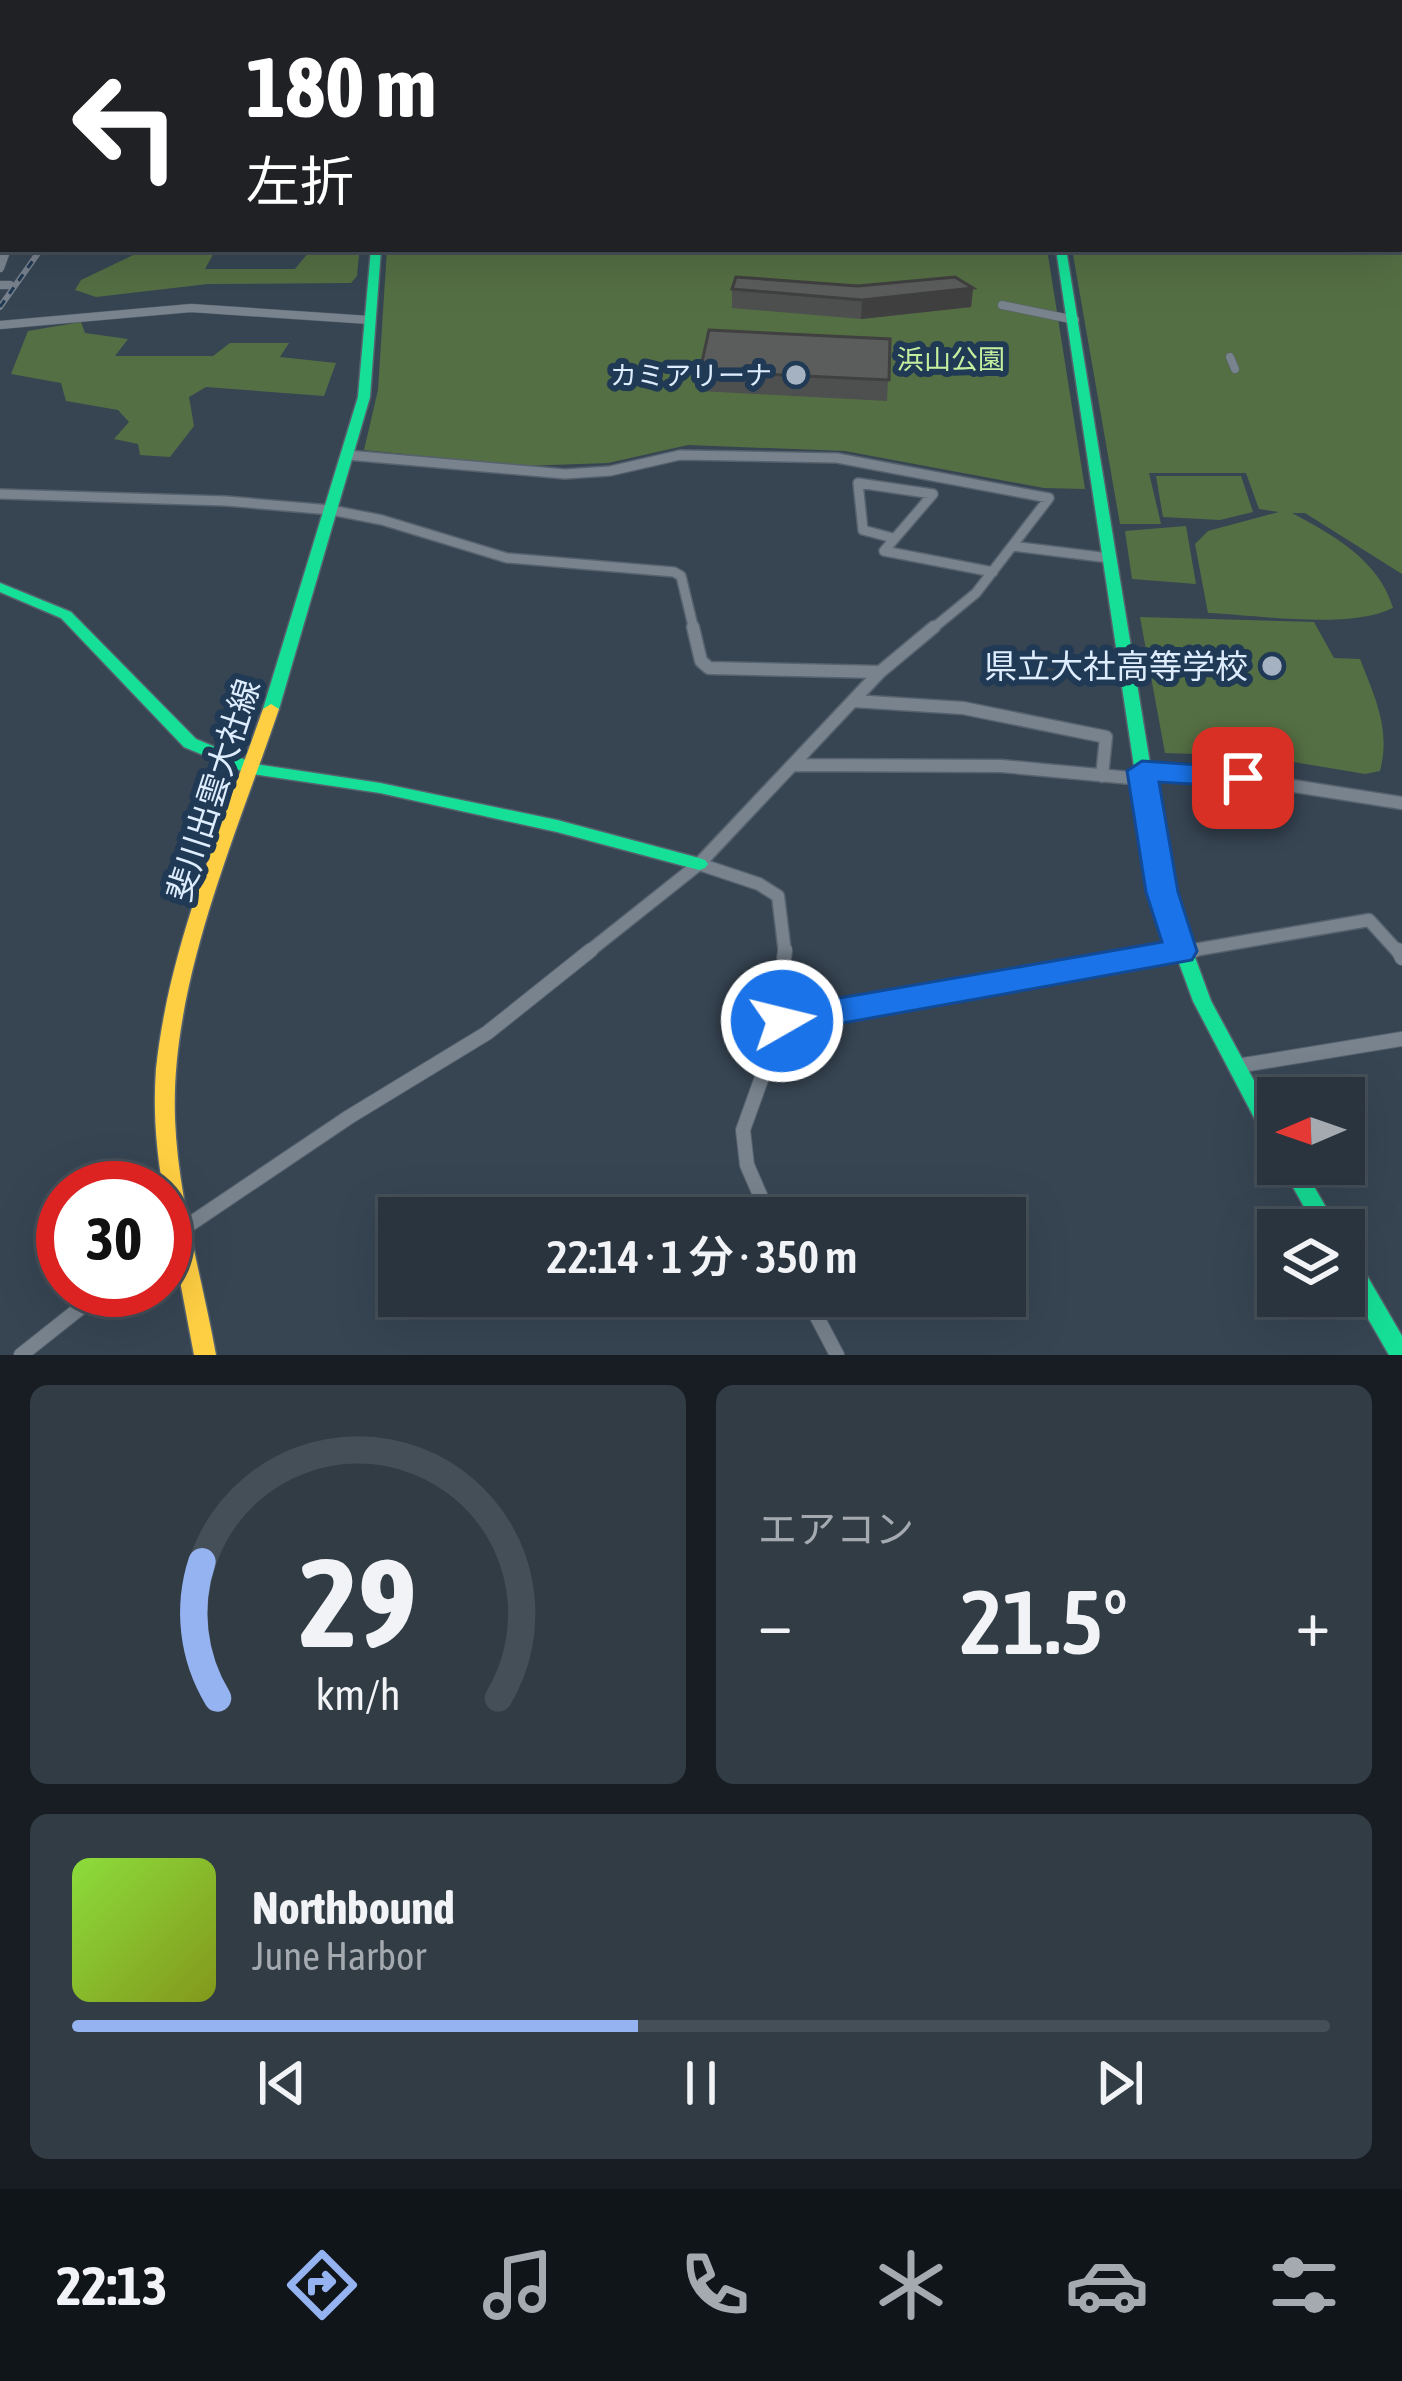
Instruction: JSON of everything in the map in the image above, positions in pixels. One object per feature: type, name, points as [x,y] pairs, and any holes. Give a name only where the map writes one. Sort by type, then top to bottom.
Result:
[{"type":"street","name":"斐川出雲大社線","points":[[171,1161],[165,1120],[172,1022],[364,397],[376,252]]},
{"type":"street","points":[[1062,252],[1076,320],[1108,558],[1162,892],[1181,951],[1257,1107]]},
{"type":"street","points":[[1002,305],[1076,320]]},
{"type":"street","points":[[0,325],[191,308],[369,320]]},
{"type":"street","points":[[1230,357],[1235,369]]},
{"type":"street","points":[[192,1221],[487,1033],[699,864],[880,672],[976,592],[1048,498],[837,458],[680,455],[565,474],[347,455]]},
{"type":"street","points":[[892,538],[863,530],[858,484],[933,494],[884,551],[992,572]]},
{"type":"street","points":[[0,494],[226,501],[331,510],[382,520],[507,558],[674,572],[681,576],[701,661],[709,668],[880,672]]},
{"type":"street","points":[[1012,546],[1108,558]]},
{"type":"street","points":[[0,587],[66,616],[190,743],[252,769],[380,788],[557,826],[699,864],[758,884],[778,896],[785,936],[782,1021],[760,1094],[743,1127],[747,1166],[761,1197]]},
{"type":"street","points":[[853,701],[963,708],[1106,737],[1102,776]]},
{"type":"street","points":[[793,765],[1001,766],[1102,776],[1243,778],[1402,803]]},
{"type":"street","points":[[782,1021],[1369,920],[1402,958]]},
{"type":"street","points":[[1234,1067],[1402,1039]]},
{"type":"street","name":"斐川出雲大社線","points":[[192,1286],[205,1355]]},
{"type":"street","points":[[1365,1293],[1401,1355]]},
{"type":"street","points":[[21,1355],[69,1317]]},
{"type":"street","points":[[817,1317],[837,1355]]},
{"type":"green space","points":[[140,252],[214,252],[205,269],[295,269],[308,253],[359,255],[357,276],[351,283],[208,284],[96,297],[75,290],[81,280]]},
{"type":"green space","name":"浜山公園","points":[[387,252],[1047,252],[1085,489],[1044,488],[845,451],[688,445],[608,463],[522,466],[364,450],[378,390]]},
{"type":"green space","name":"浜山公園","points":[[1073,252],[1402,252],[1402,574],[1305,513],[1292,513],[1366,563],[1393,608],[1328,620],[1208,613],[1195,544],[1208,531],[1279,512],[1259,509],[1246,473],[1149,473],[1161,524],[1120,524]]},
{"type":"green space","points":[[81,322],[85,333],[128,339],[115,356],[213,356],[230,343],[289,343],[280,357],[336,363],[324,396],[206,387],[189,397],[194,426],[170,457],[140,455],[138,444],[114,439],[129,422],[118,410],[66,401],[61,383],[11,374],[28,331]]},
{"type":"green space","points":[[1156,476],[1241,476],[1253,512],[1220,520],[1163,517]]},
{"type":"green space","points":[[1186,526],[1196,584],[1132,579],[1125,531]]},
{"type":"green space","points":[[1140,617],[1314,622],[1334,658],[1360,659],[1382,727],[1380,771],[1365,774],[1258,756],[1165,753]]},
{"type":"building","points":[[736,277],[858,286],[955,277],[973,288],[862,300],[732,289]]},
{"type":"building","points":[[709,330],[890,339],[889,380],[700,371]]},
{"type":"railway","points":[[0,307],[39,252]]},
{"type":"traffic: fast","points":[[271,709],[364,397],[376,252]]},
{"type":"traffic: fast","points":[[1061,252],[1162,892],[1202,1001],[1257,1104]]},
{"type":"traffic: fast","points":[[0,587],[66,615],[190,743],[252,769],[380,788],[557,826],[699,864]]},
{"type":"traffic: fast","points":[[1302,1185],[1316,1209]]},
{"type":"traffic: fast","points":[[1365,1293],[1401,1355]]},
{"type":"traffic: slow","points":[[205,1355],[171,1177],[166,1071],[185,967],[271,709]]},
{"type":"place","name":"カミアリーナ","points":[[796,375]]},
{"type":"place","name":"県立大社高等学校","points":[[1272,666]]},
{"type":"route","points":[[782,1021],[1181,951],[1162,892],[1142,771],[1243,778]]}]
